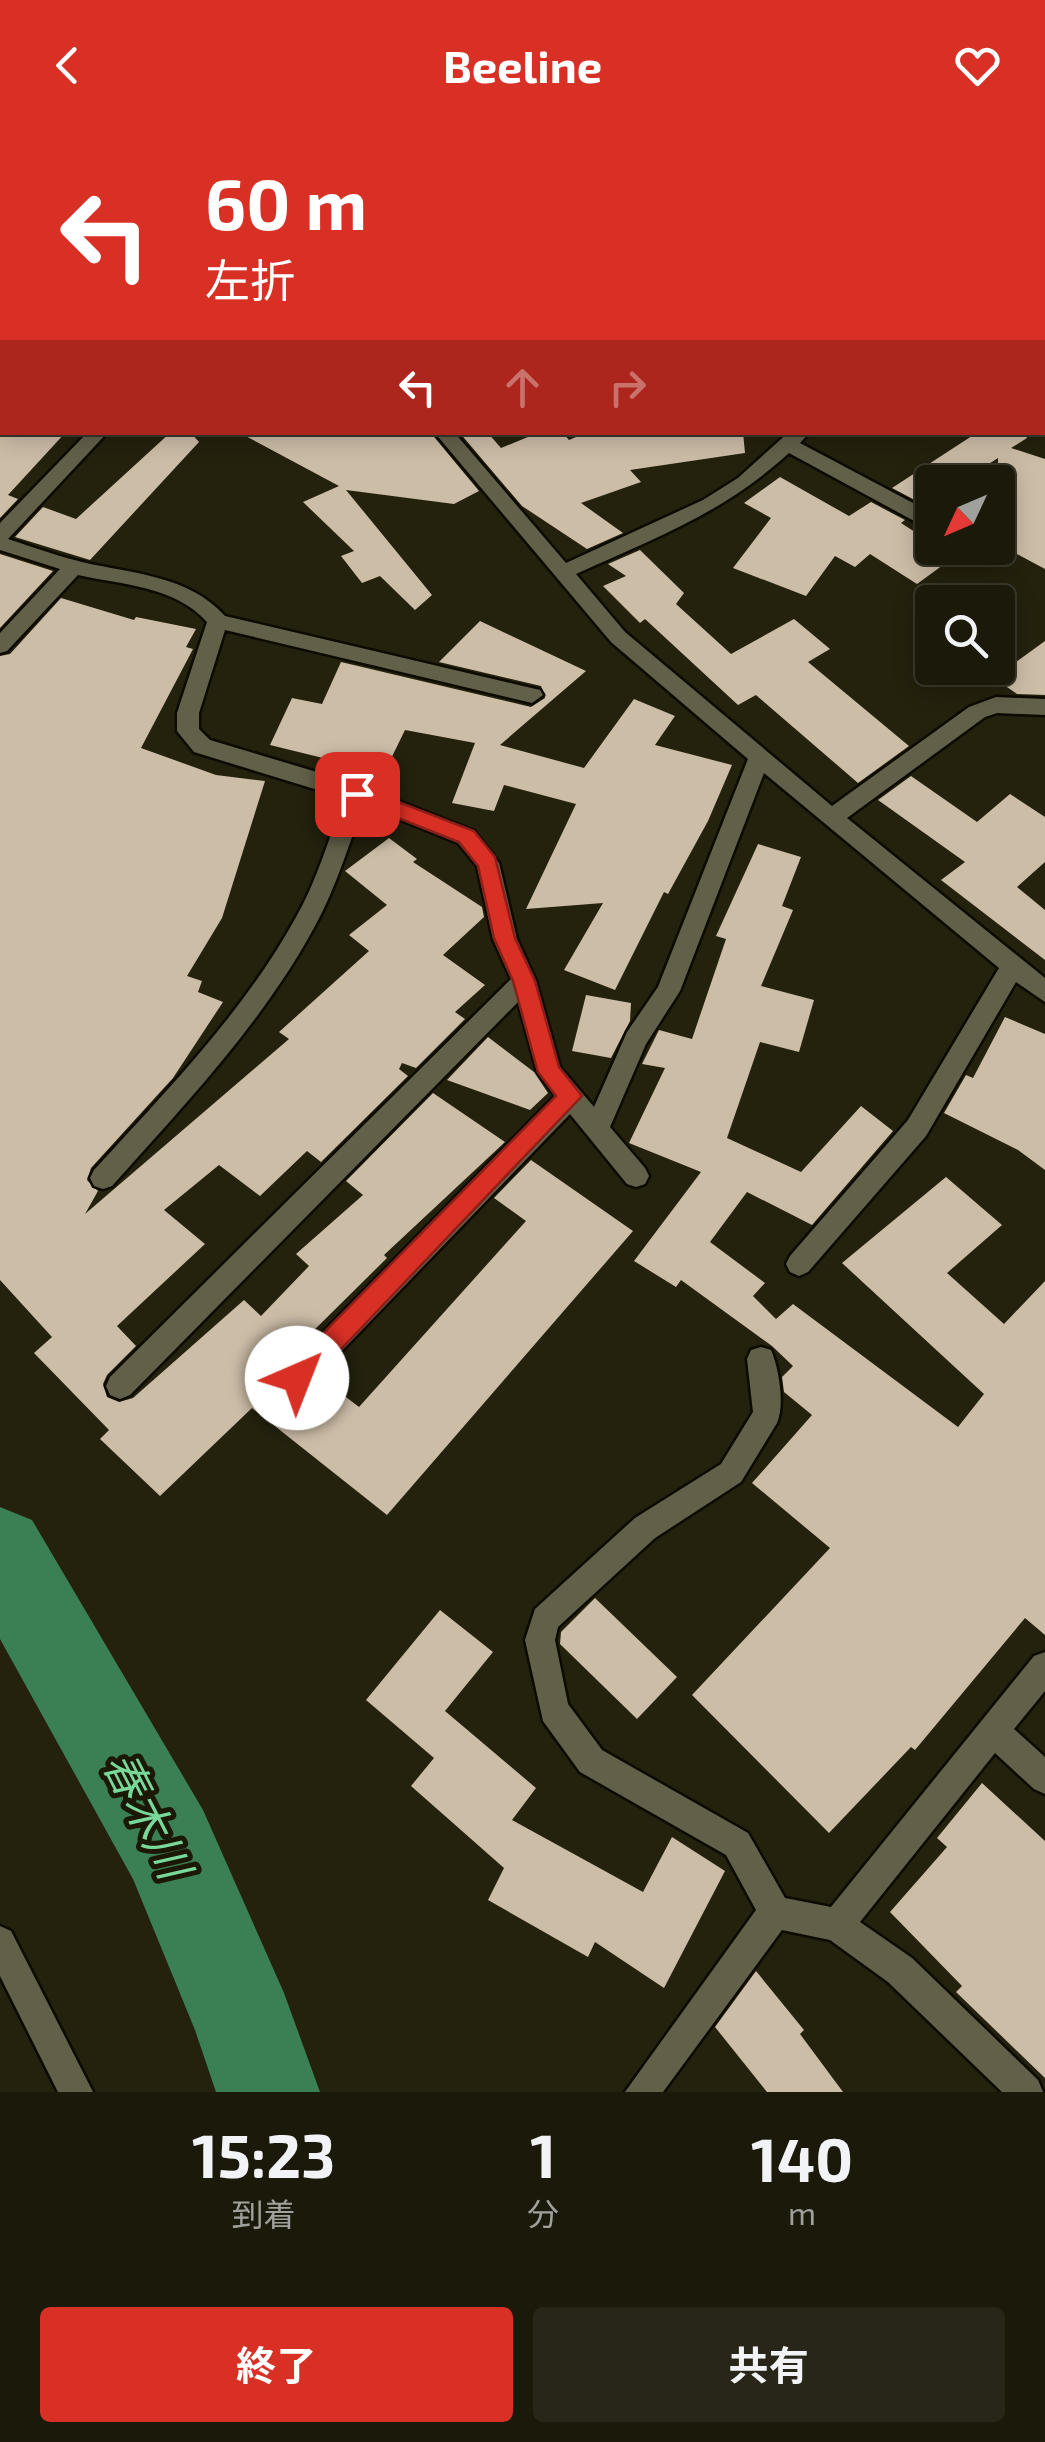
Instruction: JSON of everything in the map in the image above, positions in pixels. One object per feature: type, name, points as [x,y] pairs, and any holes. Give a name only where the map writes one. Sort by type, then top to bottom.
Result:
[{"type":"street","points":[[0,535],[96,435]]},
{"type":"street","points":[[447,435],[618,637],[1045,992]]},
{"type":"street","points":[[565,571],[710,505],[745,482],[794,438],[915,513]]},
{"type":"street","points":[[0,542],[74,567],[177,591],[208,606],[218,620],[532,696]]},
{"type":"street","points":[[0,646],[74,567]]},
{"type":"street","points":[[218,620],[188,714],[188,731],[202,746],[357,794],[466,837],[488,863],[505,938],[524,981],[549,1072],[636,1176]]},
{"type":"street","points":[[832,818],[977,712],[996,705],[1045,707]]},
{"type":"street","points":[[597,1128],[636,1039],[668,991],[759,758]]},
{"type":"street","points":[[103,1178],[203,1066],[265,985],[306,922],[357,794]]},
{"type":"street","points":[[799,1264],[916,1128],[1012,967]]},
{"type":"street","points":[[120,1386],[524,981]]},
{"type":"street","points":[[297,1378],[570,1096]]},
{"type":"street","points":[[761,1359],[766,1414],[731,1474],[645,1528],[545,1619],[540,1640],[554,1710],[591,1761],[737,1844],[775,1912],[837,1925],[900,1970],[1026,2092]]},
{"type":"street","points":[[837,1925],[1045,1667]]},
{"type":"street","points":[[993,1731],[1045,1778]]},
{"type":"street","points":[[642,2092],[683,2031],[775,1912]]},
{"type":"street","points":[[0,1942],[76,2092]]},
{"type":"building","points":[[0,435],[63,435],[8,495],[18,499],[0,518]]},
{"type":"building","points":[[168,435],[193,435],[199,442],[90,560],[15,537],[43,507],[76,519]]},
{"type":"building","points":[[244,435],[432,435],[479,491],[454,504],[346,490],[432,595],[415,610],[380,576],[362,583],[341,556],[354,551],[303,502],[339,486]]},
{"type":"building","points":[[462,435],[490,435],[501,448],[533,435],[565,435],[569,440],[581,435],[743,435],[745,453],[630,470],[641,482],[581,503],[623,533],[587,549],[522,506]]},
{"type":"building","points":[[973,435],[1025,435],[1027,438],[1011,448],[1045,459],[1045,569],[1015,553],[1015,465],[998,465],[998,458],[987,465],[927,465]]},
{"type":"building","points":[[915,473],[915,500],[892,488]]},
{"type":"building","points":[[780,477],[849,516],[871,502],[905,520],[901,523],[915,532],[915,565],[943,565],[917,584],[870,554],[855,567],[835,556],[806,596],[733,568],[771,518],[744,503]]},
{"type":"building","points":[[640,550],[684,593],[676,604],[731,654],[794,619],[830,649],[808,662],[909,746],[858,783],[756,695],[738,705],[645,619],[640,623],[603,586],[626,576],[608,564]]},
{"type":"building","points":[[0,554],[53,571],[0,628]]},
{"type":"building","points":[[61,598],[134,620],[136,617],[196,629],[186,647],[193,649],[141,748],[216,775],[265,781],[222,918],[187,976],[202,981],[198,992],[223,1002],[173,1078],[91,1168],[87,1180],[98,1191],[85,1214],[289,1039],[279,1032],[369,951],[349,935],[387,905],[345,871],[389,838],[417,859],[413,862],[482,907],[484,917],[443,955],[485,985],[455,1012],[465,1019],[416,1068],[402,1063],[399,1069],[408,1076],[321,1162],[307,1151],[260,1196],[219,1165],[164,1210],[205,1244],[117,1326],[136,1346],[107,1375],[103,1384],[107,1397],[119,1402],[133,1398],[244,1300],[261,1316],[309,1266],[296,1254],[363,1195],[346,1181],[433,1093],[505,1142],[384,1255],[387,1258],[297,1347],[280,1376],[286,1390],[298,1394],[321,1378],[359,1407],[526,1221],[494,1198],[531,1160],[633,1231],[387,1515],[252,1408],[160,1496],[100,1439],[109,1430],[34,1353],[52,1337],[0,1280],[0,656],[10,654]]},
{"type":"building","points":[[480,621],[586,671],[500,745],[584,768],[634,699],[675,716],[655,745],[732,765],[708,821],[668,894],[664,892],[615,990],[564,970],[603,903],[526,909],[576,804],[504,785],[494,811],[452,803],[475,743],[405,730],[384,773],[270,745],[292,698],[322,704],[341,662],[531,707],[545,698],[541,686],[439,662]]},
{"type":"building","points":[[1045,641],[1045,695],[1017,694],[1004,685],[1015,685],[1015,663]]},
{"type":"building","points":[[911,776],[977,822],[1010,794],[1045,817],[1045,862],[1017,887],[1045,910],[1045,960],[941,880],[965,862],[878,800]]},
{"type":"building","points":[[758,844],[801,857],[782,906],[793,910],[761,986],[814,1000],[799,1052],[760,1042],[727,1138],[801,1172],[861,1106],[893,1131],[812,1225],[747,1192],[710,1242],[765,1283],[753,1296],[776,1319],[793,1304],[958,1427],[984,1394],[842,1263],[946,1177],[1002,1225],[947,1273],[1004,1324],[1045,1281],[1045,1635],[1025,1618],[915,1750],[911,1747],[829,1833],[692,1695],[830,1548],[752,1483],[812,1415],[784,1392],[782,1377],[793,1366],[772,1346],[681,1280],[676,1287],[634,1261],[701,1172],[629,1143],[665,1068],[642,1064],[659,1030],[692,1039],[726,939],[716,936]]},
{"type":"building","points":[[586,995],[631,1003],[630,1021],[611,1058],[572,1051]]},
{"type":"building","points":[[1005,1017],[1045,1034],[1045,1170],[1018,1150],[944,1113],[966,1075],[973,1078]]},
{"type":"building","points":[[488,1037],[534,1072],[548,1093],[530,1110],[447,1080]]},
{"type":"building","points":[[595,1598],[677,1677],[637,1719],[560,1644],[561,1632]]},
{"type":"building","points":[[440,1610],[493,1652],[445,1711],[536,1788],[512,1820],[643,1892],[672,1837],[725,1871],[664,1988],[595,1942],[588,1957],[488,1900],[504,1868],[411,1786],[434,1758],[366,1700]]},
{"type":"building","points":[[982,1783],[1045,1841],[1045,2078],[956,1992],[962,1986],[890,1912],[947,1847],[937,1838]]},
{"type":"building","points":[[756,1971],[804,2030],[800,2034],[843,2092],[767,2092],[715,2027]]},
{"type":"waterway","name":"春木川","points":[[0,1551],[168,1845],[247,2030],[268,2092]]},
{"type":"route","points":[[297,1378],[570,1096],[549,1072],[524,981],[505,938],[488,863],[466,837],[357,794]]}]
